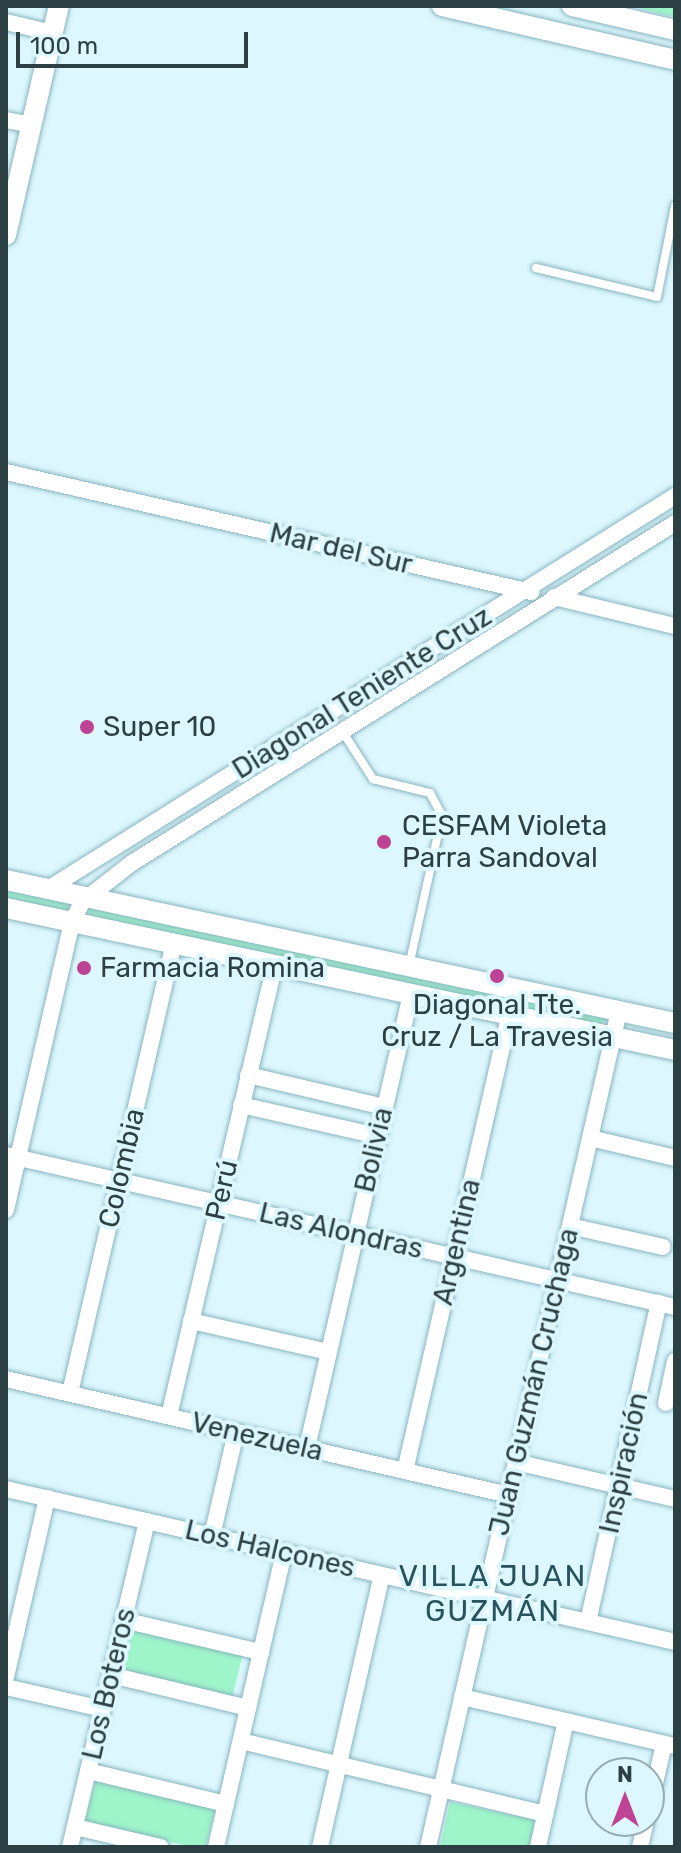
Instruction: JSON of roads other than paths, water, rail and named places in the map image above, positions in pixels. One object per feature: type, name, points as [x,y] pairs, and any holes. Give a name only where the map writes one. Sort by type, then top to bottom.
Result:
[{"type":"street","points":[[7,226],[59,6]]},
{"type":"street","points":[[442,6],[675,60]]},
{"type":"street","points":[[572,6],[675,30]]},
{"type":"street","points":[[6,22],[53,33]]},
{"type":"street","points":[[648,53],[654,25]]},
{"type":"street","points":[[6,120],[31,125]]},
{"type":"street","name":"Mar del Sur","points":[[6,472],[675,626]]},
{"type":"street","name":"Diagonal Teniente Cruz","points":[[48,889],[675,496]]},
{"type":"street","name":"Diagonal Teniente Cruz","points":[[6,1210],[12,1156],[72,922],[87,897],[132,863],[344,734],[675,523]]},
{"type":"street","points":[[6,880],[675,1023]]},
{"type":"street","points":[[6,908],[675,1050]]},
{"type":"street","name":"Colombia","points":[[70,1393],[174,942]]},
{"type":"street","name":"Perú","points":[[169,1416],[275,963]]},
{"type":"street","name":"Bolivia","points":[[307,1448],[411,993]]},
{"type":"street","name":"Juan Guzmán Cruchaga","points":[[428,1847],[619,1011]]},
{"type":"street","name":"Argentina","points":[[405,1471],[510,1013]]},
{"type":"street","points":[[248,1075],[384,1107]]},
{"type":"street","points":[[241,1105],[377,1136]]},
{"type":"street","points":[[590,1138],[675,1158]]},
{"type":"street","name":"Las Alondras","points":[[12,1156],[667,1305]]},
{"type":"street","points":[[570,1226],[663,1247]]},
{"type":"street","name":"Inspiración","points":[[588,1622],[618,1486],[667,1305]]},
{"type":"street","points":[[191,1321],[329,1352]]},
{"type":"street","points":[[666,1403],[675,1361]]},
{"type":"street","name":"Venezuela","points":[[6,1379],[509,1495]]},
{"type":"street","points":[[212,1536],[236,1432]]},
{"type":"street","points":[[516,1462],[675,1499]]},
{"type":"street","name":"Los Halcones","points":[[6,1489],[675,1642]]},
{"type":"street","points":[[6,1677],[47,1498]]},
{"type":"street","name":"Los Boteros","points":[[70,1847],[147,1521]]},
{"type":"street","points":[[216,1847],[284,1552]]},
{"type":"street","points":[[320,1847],[382,1575]]},
{"type":"street","points":[[123,1620],[261,1652]]},
{"type":"street","points":[[111,1675],[248,1708]]},
{"type":"street","points":[[6,1687],[103,1709]]},
{"type":"street","points":[[462,1697],[670,1745]]},
{"type":"street","points":[[538,1847],[566,1721]]},
{"type":"street","points":[[241,1741],[545,1814]]},
{"type":"street","points":[[88,1771],[226,1804]]},
{"type":"street","points":[[75,1827],[161,1847]]},
{"type":"lane","points":[[536,268],[657,297],[675,206]]},
{"type":"lane","points":[[344,734],[373,779],[430,793],[442,816],[409,967]]},
{"type":"place","name":"Super 10","points":[[87,727]]},
{"type":"place","name":"CESFAM Violeta Parra Sandoval","points":[[384,842]]},
{"type":"place","name":"Farmacia Romina","points":[[84,968]]},
{"type":"place","name":"Diagonal Tte. Cruz / La Travesia","points":[[497,976]]},
{"type":"district","name":"VILLA JUAN GUZMÁN","points":[[493,1593]]}]
